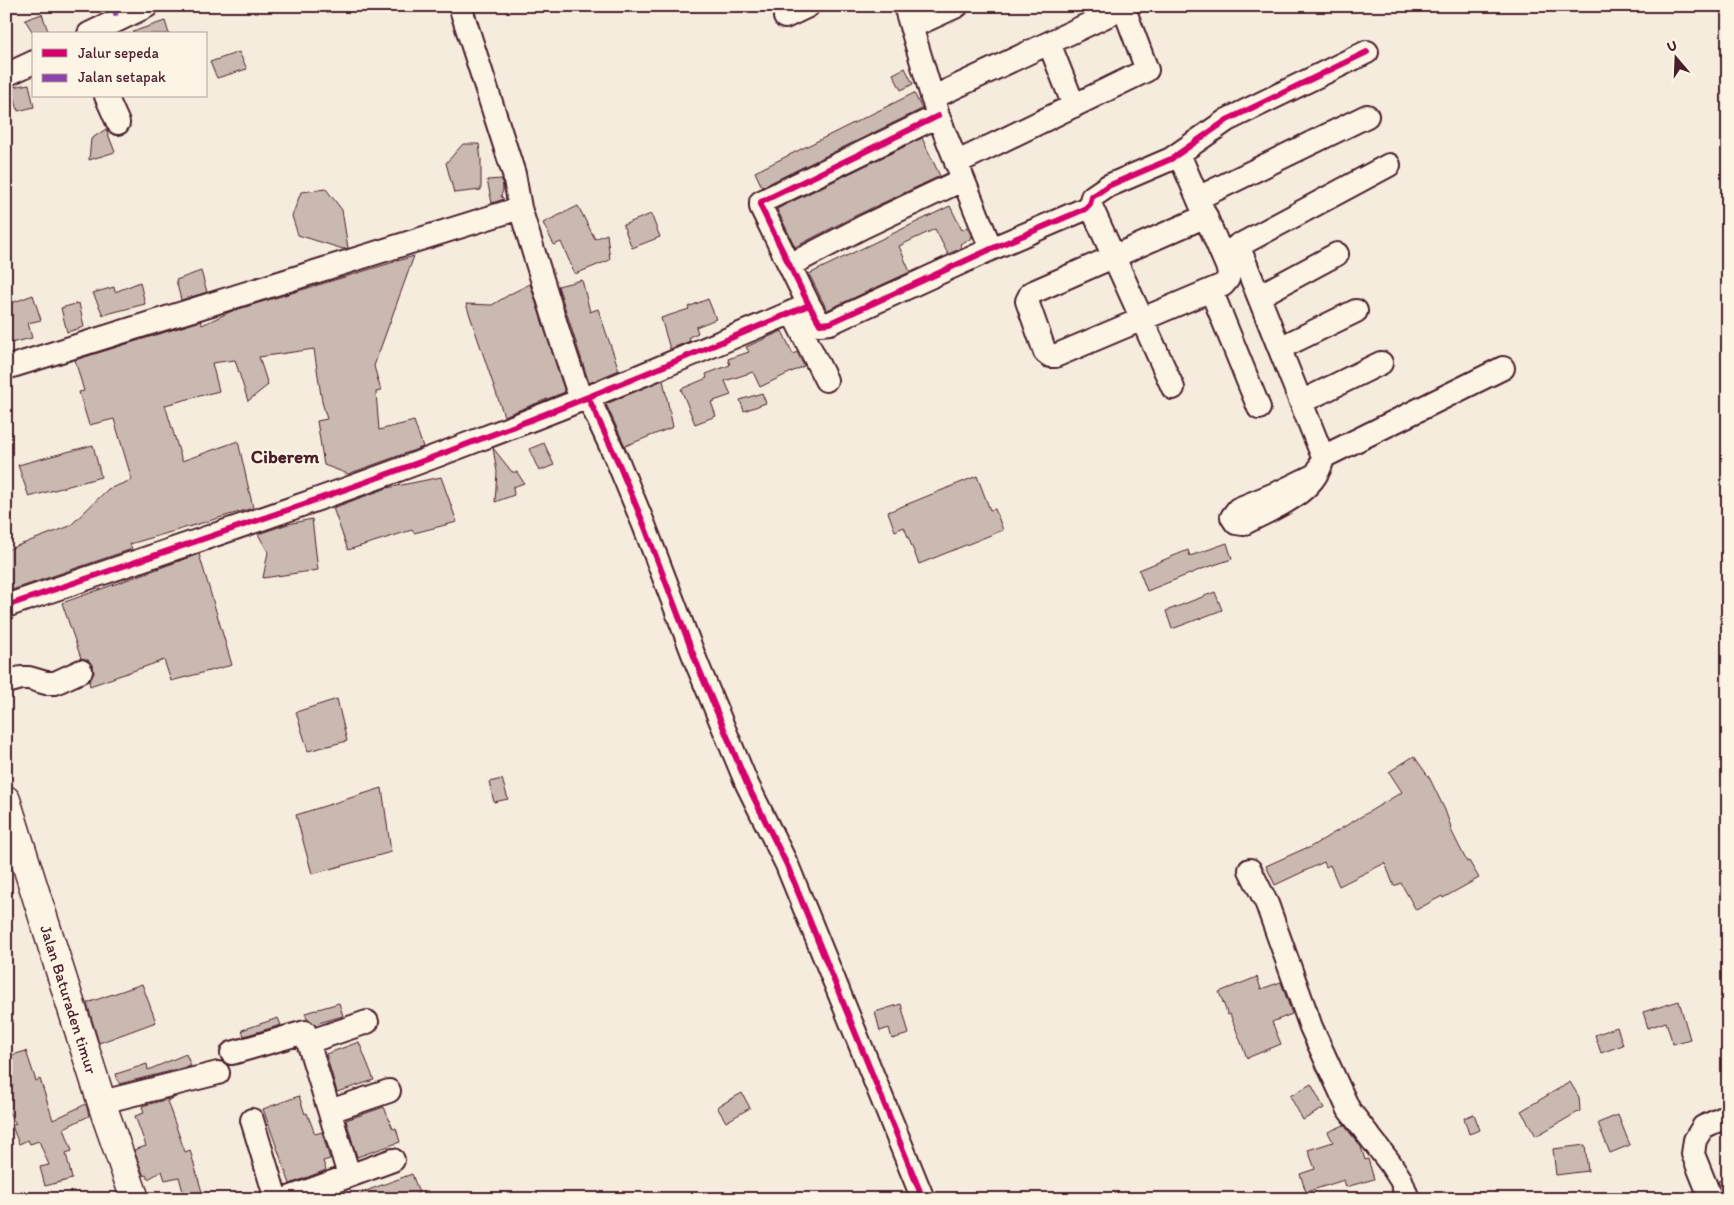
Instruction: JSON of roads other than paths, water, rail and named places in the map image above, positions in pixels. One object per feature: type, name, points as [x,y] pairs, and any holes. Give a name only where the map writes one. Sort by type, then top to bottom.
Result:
[{"type":"main road","name":"Jalan Baturaden timur","points":[[6,800],[102,1102],[135,1199]]},
{"type":"street","points":[[92,32],[116,13],[147,6]]},
{"type":"street","points":[[460,6],[514,174],[520,208],[560,337],[584,398],[618,462],[697,664],[747,784],[788,865],[923,1199]]},
{"type":"street","points":[[785,17],[808,6]]},
{"type":"street","points":[[957,6],[916,15],[935,107],[991,249]]},
{"type":"street","points":[[790,265],[863,227],[1074,106],[1148,70],[1123,7],[1049,43],[761,202],[761,207],[790,265],[801,309],[826,380]]},
{"type":"street","points":[[1049,43],[1074,106]]},
{"type":"street","points":[[801,309],[820,324],[830,323],[991,249],[1085,209],[1090,204],[1092,197],[1108,186],[1171,159],[1227,120],[1367,52]]},
{"type":"street","points":[[6,75],[32,63]]},
{"type":"street","points":[[107,98],[118,123]]},
{"type":"street","points":[[1230,250],[1228,279],[1223,284],[1055,356],[1050,356],[1045,352],[1027,301],[1031,293],[1114,258],[1367,116]]},
{"type":"street","points":[[1179,154],[1202,207],[1259,296],[1301,402],[1319,466],[1503,368]]},
{"type":"street","points":[[1230,250],[1389,165]]},
{"type":"street","points":[[1090,204],[1173,388]]},
{"type":"street","points":[[6,368],[520,208]]},
{"type":"street","points":[[1259,296],[1337,254]]},
{"type":"street","points":[[1211,290],[1260,408]]},
{"type":"street","points":[[6,606],[290,509],[477,441],[801,309]]},
{"type":"street","points":[[1280,348],[1356,311]]},
{"type":"street","points":[[1301,402],[1381,363]]},
{"type":"street","points":[[6,682],[30,678],[46,683],[55,682],[81,671]]},
{"type":"street","points":[[1250,870],[1267,904],[1311,1027],[1349,1110],[1390,1163],[1401,1180],[1408,1199]]},
{"type":"street","points":[[308,1042],[366,1022]]},
{"type":"street","points":[[232,1053],[305,1032],[350,1175]]},
{"type":"street","points":[[102,1102],[218,1073]]},
{"type":"street","points":[[330,1111],[389,1092]]},
{"type":"street","points":[[1711,1199],[1693,1154],[1695,1140],[1703,1127],[1728,1116]]},
{"type":"street","points":[[252,1120],[276,1199]]},
{"type":"street","points":[[286,1199],[393,1160]]},
{"type":"district","name":"Ciberem","points":[[285,456]]}]
